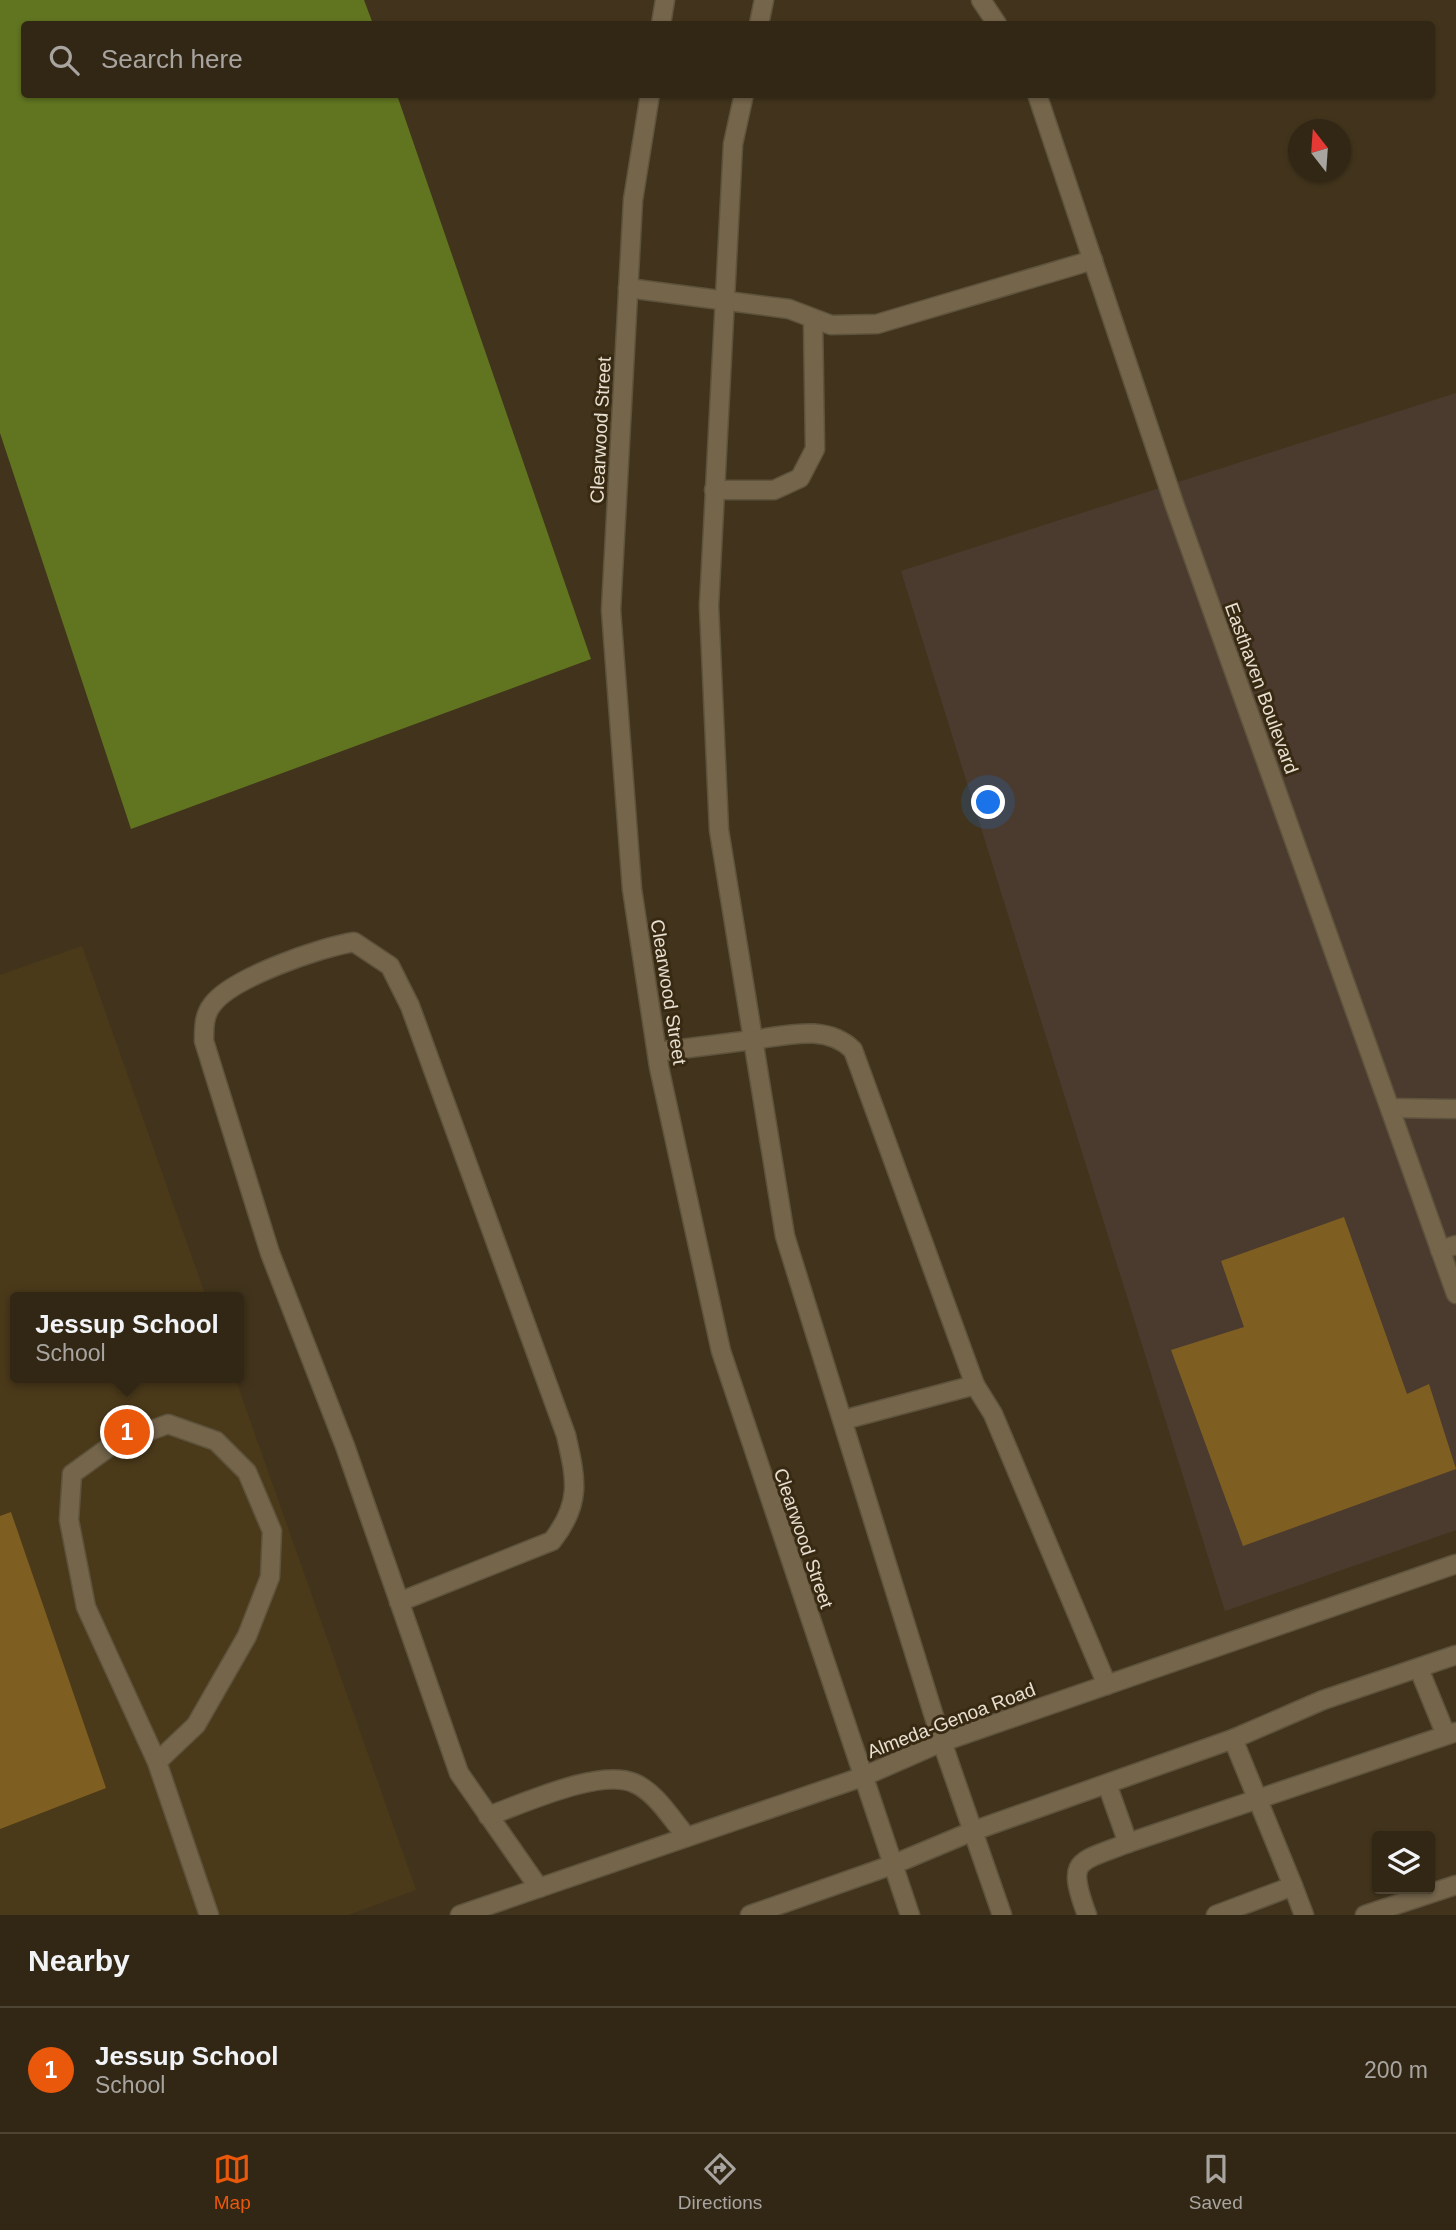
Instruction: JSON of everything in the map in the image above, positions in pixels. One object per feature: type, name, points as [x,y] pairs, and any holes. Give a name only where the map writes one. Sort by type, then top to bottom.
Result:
[{"type":"main road","points":[[662,21],[665,0]]},
{"type":"main road","points":[[760,21],[764,0]]},
{"type":"main road","points":[[981,0],[995,21]]},
{"type":"main road","name":"Clearwood Street","points":[[649,98],[633,200],[611,610],[632,889],[657,1052],[721,1351],[910,1915]]},
{"type":"main road","points":[[743,98],[733,144],[709,606],[719,830],[785,1236],[942,1742],[1002,1915]]},
{"type":"main road","name":"Easthaven Boulevard","points":[[1038,98],[1175,506],[1390,1108],[1448,1247],[1456,1294]]},
{"type":"main road","points":[[628,288],[789,309],[831,325],[877,324],[1093,260]]},
{"type":"main road","points":[[714,491],[775,490],[800,478],[815,449],[813,318]]},
{"type":"main road","points":[[399,1602],[552,1541],[567,1522],[574,1503],[575,1475],[566,1435],[410,1006],[390,966],[354,942],[331,945],[236,984],[210,1007],[204,1021],[204,1041],[270,1253],[345,1446],[399,1602],[459,1773],[539,1888]]},
{"type":"main road","points":[[657,1052],[821,1033],[844,1041],[853,1050],[975,1385],[993,1414],[1107,1685]]},
{"type":"main road","points":[[1390,1108],[1456,1109]]},
{"type":"main road","points":[[843,1420],[975,1385]]},
{"type":"main road","points":[[157,1762],[196,1725],[247,1636],[270,1577],[272,1531],[247,1472],[216,1441],[168,1424],[112,1445],[72,1474],[69,1520],[86,1606],[157,1762],[209,1915]]},
{"type":"main road","name":"Almeda-Genoa Road","points":[[460,1915],[862,1777],[942,1742],[1456,1564]]},
{"type":"main road","points":[[750,1915],[892,1865],[972,1831],[1233,1739],[1323,1700],[1456,1655]]},
{"type":"main road","points":[[1087,1915],[1075,1883],[1077,1868],[1087,1859],[1451,1734],[1419,1669]]},
{"type":"main road","points":[[1233,1739],[1304,1915]]},
{"type":"main road","points":[[488,1816],[586,1783],[616,1780],[634,1783],[655,1798],[687,1837]]},
{"type":"main road","points":[[1107,1784],[1128,1843]]},
{"type":"main road","points":[[1365,1915],[1456,1885]]},
{"type":"main road","points":[[1216,1915],[1293,1886]]},
{"type":"shaded area","points":[[1456,393],[1456,1530],[1225,1611],[901,571]]},
{"type":"shaded area","points":[[82,946],[204,1292],[10,1292],[10,1383],[237,1383],[416,1890],[348,1915],[0,1915],[0,975]]},
{"type":"green space","points":[[0,0],[364,0],[372,21],[21,21],[21,98],[398,98],[591,659],[131,829],[0,433]]},
{"type":"building","points":[[1344,1217],[1407,1394],[1429,1384],[1456,1469],[1243,1546],[1171,1350],[1244,1327],[1221,1261]]},
{"type":"building","points":[[11,1512],[106,1788],[0,1829],[0,1516]]},
{"type":"place","name":"Jessup School","points":[[127,1432]]}]
